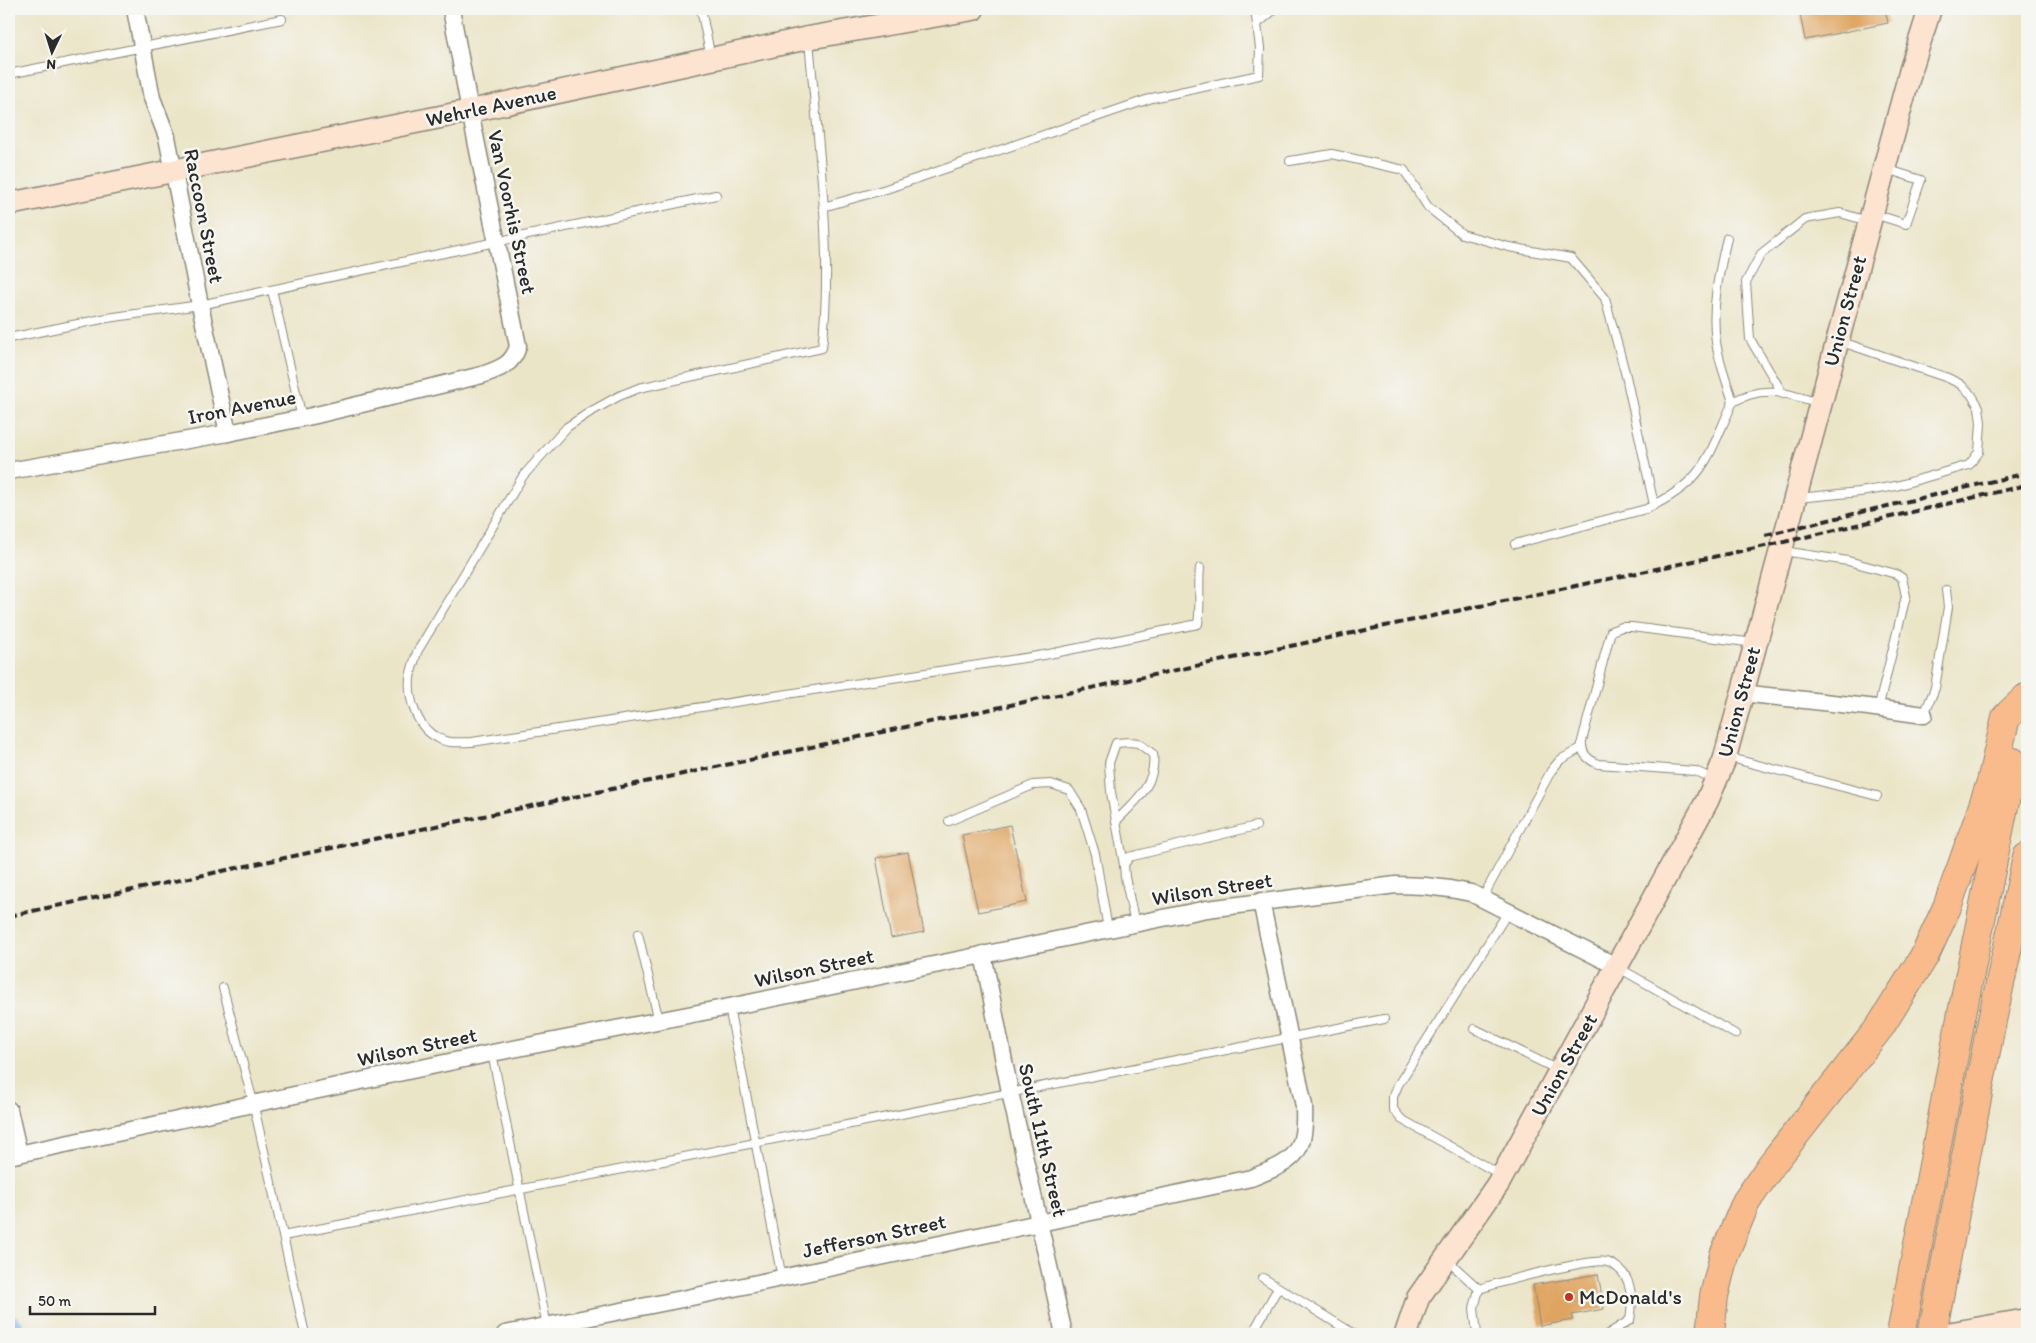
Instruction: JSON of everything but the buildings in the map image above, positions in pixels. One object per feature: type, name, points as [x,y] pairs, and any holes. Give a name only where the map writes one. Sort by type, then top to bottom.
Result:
[{"type":"highway","points":[[1710,1334],[1714,1296],[1724,1255],[1746,1202],[1772,1164],[1880,1026],[1925,955],[1947,907],[1991,782],[2006,717],[2026,694]]},
{"type":"highway","points":[[1901,1334],[1961,1018],[2026,694]]},
{"type":"highway","points":[[1932,1334],[1990,1030],[2027,857]]},
{"type":"street","name":"Raccoon Street","points":[[135,9],[152,98],[167,138],[200,305],[228,433]]},
{"type":"street","name":"Van Voorhis Street","points":[[451,9],[518,346],[510,363],[500,369],[482,375]]},
{"type":"street","name":"Wehrle Avenue","points":[[9,204],[174,172],[712,60],[808,38],[890,16],[973,9]]},
{"type":"street","name":"Union Street","points":[[1406,1334],[1418,1298],[1502,1176],[1618,967],[1707,801],[1716,780],[1725,756],[1754,642],[1781,550],[1910,69],[1930,9]]},
{"type":"street","name":"Iron Avenue","points":[[9,471],[228,433],[302,418],[482,375]]},
{"type":"street","points":[[1741,693],[1924,716]]},
{"type":"street","name":"Wilson Street","points":[[14,1155],[492,1052],[659,1021],[1208,909],[1396,885],[1425,886],[1471,893],[1618,967]]},
{"type":"street","name":"Jefferson Street","points":[[505,1334],[782,1278],[1250,1178],[1280,1166],[1291,1159],[1300,1149],[1305,1124],[1304,1106],[1261,901]]},
{"type":"street","name":"South 11th Street","points":[[983,954],[1010,1092],[1064,1334]]},
{"type":"street","points":[[9,1110],[14,1155]]},
{"type":"street","points":[[1947,1334],[2027,1320]]},
{"type":"lane","points":[[701,9],[712,60]]},
{"type":"lane","points":[[823,207],[886,189],[1152,98],[1258,75],[1260,48],[1255,9]]},
{"type":"lane","points":[[1257,24],[1276,9]]},
{"type":"lane","points":[[9,74],[282,19]]},
{"type":"lane","points":[[808,38],[823,207],[825,265],[822,348],[639,388],[590,412],[567,427],[523,476],[417,652],[410,678],[411,702],[421,724],[436,738],[451,742],[472,742],[1044,655],[1198,624],[1200,614],[1198,591],[1200,568]]},
{"type":"lane","points":[[1290,161],[1332,154],[1404,170],[1428,207],[1462,234],[1509,246],[1571,258],[1605,298],[1626,376],[1654,505]]},
{"type":"lane","points":[[1784,394],[1750,340],[1746,282],[1761,254],[1805,220],[1840,213],[1906,224],[1921,180],[1884,168]]},
{"type":"lane","points":[[9,338],[107,318],[200,305],[716,195]]},
{"type":"lane","points":[[1726,238],[1718,280],[1714,327],[1716,344],[1733,402]]},
{"type":"lane","points":[[272,290],[302,418]]},
{"type":"lane","points":[[1795,498],[1860,492],[1896,486],[1969,465],[1978,452],[1981,423],[1979,408],[1971,394],[1960,384],[1948,378],[1838,340]]},
{"type":"lane","points":[[1515,544],[1646,509],[1684,488],[1699,474],[1708,459],[1733,402],[1746,394],[1761,391],[1784,394],[1820,403]]},
{"type":"lane","points":[[1781,550],[1848,561],[1896,574],[1902,578],[1906,596],[1878,709]]},
{"type":"lane","points":[[1924,716],[1935,688],[1948,608],[1946,590]]},
{"type":"lane","points":[[1716,780],[1695,772],[1598,764],[1588,760],[1581,748],[1582,741],[1611,631],[1632,626],[1754,642]]},
{"type":"lane","points":[[1116,822],[1139,798],[1151,780],[1153,773],[1153,754],[1138,743],[1116,743],[1110,763],[1111,792],[1116,822],[1135,924]]},
{"type":"lane","points":[[1482,899],[1551,771],[1560,760],[1581,748]]},
{"type":"lane","points":[[1725,756],[1877,796]]},
{"type":"lane","points":[[949,821],[1033,785],[1051,784],[1069,790],[1081,809],[1095,854],[1108,929]]},
{"type":"lane","points":[[1124,865],[1129,857],[1256,826]]},
{"type":"lane","points":[[1502,1176],[1401,1118],[1393,1109],[1393,1097],[1398,1085],[1508,912]]},
{"type":"lane","points":[[638,934],[659,1021]]},
{"type":"lane","points":[[1618,967],[1735,1034]]},
{"type":"lane","points":[[223,988],[253,1102],[305,1334]]},
{"type":"lane","points":[[729,1007],[782,1278]]},
{"type":"lane","points":[[284,1236],[1384,1019]]},
{"type":"lane","points":[[1476,1029],[1560,1071]]},
{"type":"lane","points":[[492,1052],[547,1326]]},
{"type":"lane","points":[[1446,1258],[1479,1289]]},
{"type":"lane","points":[[1479,1289],[1507,1280],[1606,1261],[1621,1271],[1631,1289],[1633,1305],[1630,1320],[1608,1334]]},
{"type":"lane","points":[[1263,1278],[1354,1334]]},
{"type":"lane","points":[[1252,1334],[1278,1288]]},
{"type":"lane","points":[[1477,1334],[1474,1308],[1479,1289]]},
{"type":"waterway","points":[[9,1329],[10,1334]]},
{"type":"railway","points":[[1765,535],[2027,473]]},
{"type":"railway","points":[[9,916],[1784,542],[2027,485]]},
{"type":"place","name":"McDonald's","points":[[1569,1297]]}]
